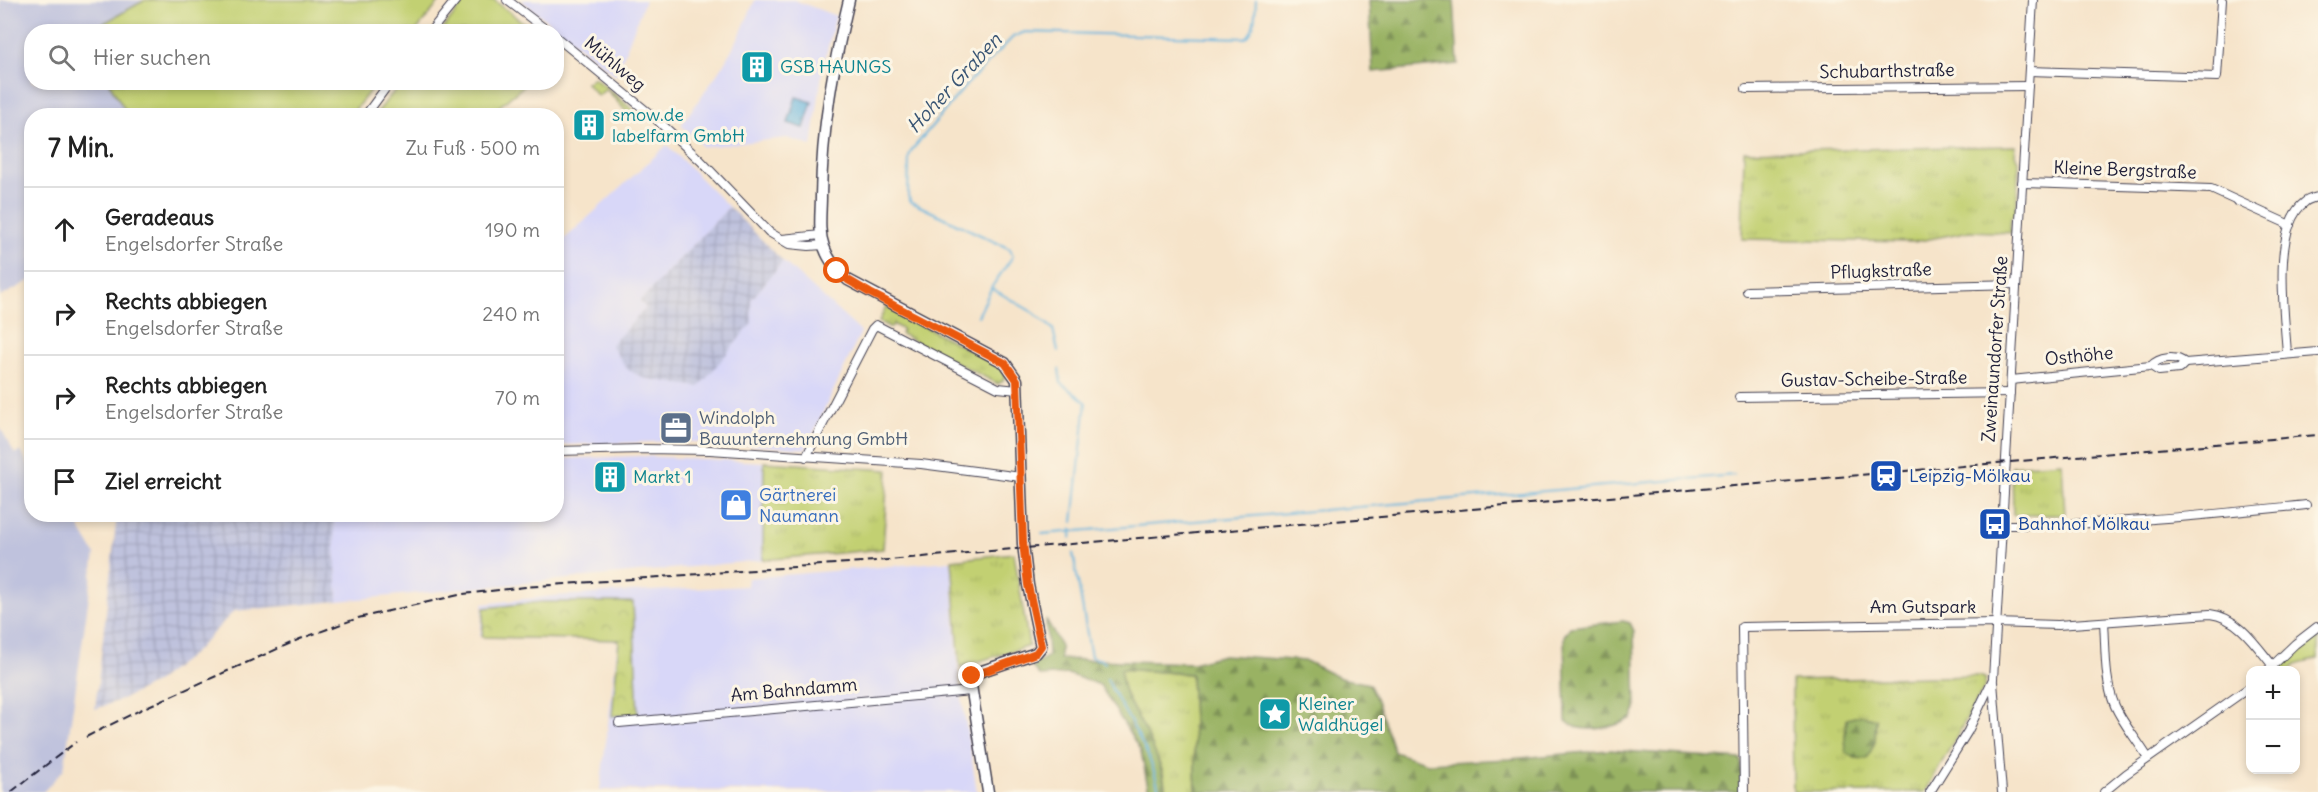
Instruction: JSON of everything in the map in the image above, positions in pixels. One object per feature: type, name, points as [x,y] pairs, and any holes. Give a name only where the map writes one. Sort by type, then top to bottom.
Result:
[{"type":"main road","points":[[849,0],[836,56],[822,140],[822,240],[831,263],[848,280],[1005,363],[1017,380],[1023,543],[1028,585],[1041,646],[1036,653],[972,676],[970,681],[988,792]]},
{"type":"street","points":[[440,20],[450,0]]},
{"type":"street","points":[[437,24],[456,0]]},
{"type":"street","points":[[507,0],[538,24]]},
{"type":"street","name":"Zweinaundorfer Straße","points":[[1929,792],[1968,731],[1993,679],[2033,0]]},
{"type":"street","points":[[2029,71],[2217,77],[2222,0]]},
{"type":"street","name":"Mühlweg","points":[[564,44],[655,118],[701,161],[769,232],[782,240],[822,240]]},
{"type":"street","name":"Schubarthstraße","points":[[1746,89],[2028,86]]},
{"type":"street","points":[[370,108],[384,90]]},
{"type":"street","name":"Kleine Bergstraße","points":[[2022,183],[2211,189],[2290,225]]},
{"type":"street","points":[[2287,354],[2282,262],[2290,225],[2296,213],[2306,201],[2318,197]]},
{"type":"street","name":"Pflugkstraße","points":[[1747,291],[2016,284]]},
{"type":"street","points":[[806,457],[876,325],[998,388],[1018,390]]},
{"type":"street","name":"Osthöhe","points":[[2011,380],[2151,366],[2157,360],[2178,358],[2185,363],[2318,352]]},
{"type":"street","name":"Gustav-Scheibe-Straße","points":[[1738,398],[2010,393]]},
{"type":"street","points":[[564,451],[686,449],[945,466],[1022,477]]},
{"type":"street","points":[[2001,525],[2061,525],[2184,517],[2306,505]]},
{"type":"street","name":"Am Gutspark","points":[[1744,792],[1742,627],[1996,623],[2058,625],[2215,615],[2238,626],[2268,666]]},
{"type":"street","points":[[2104,622],[2107,669],[2112,696],[2116,708],[2148,758]]},
{"type":"street","points":[[2272,666],[2317,627]]},
{"type":"street","points":[[1993,679],[2001,792]]},
{"type":"street","points":[[2104,792],[2148,758],[2246,690]]},
{"type":"street","name":"Am Bahndamm","points":[[620,723],[971,691]]},
{"type":"shaded area","points":[[0,0],[145,0],[102,24],[24,24],[24,90],[112,90],[123,108],[24,108],[24,284],[0,297]]},
{"type":"shaded area","points":[[521,0],[645,0],[616,76],[564,34],[564,24],[551,24]]},
{"type":"shaded area","points":[[755,0],[794,0],[836,16],[823,66],[812,146],[787,138],[703,147],[681,125],[720,70],[739,37]]},
{"type":"shaded area","points":[[667,145],[729,207],[640,301],[646,308],[612,345],[751,300],[783,261],[861,332],[806,449],[681,441],[564,445],[564,240]]},
{"type":"shaded area","points":[[729,207],[783,261],[751,300],[752,323],[699,387],[643,378],[627,369],[611,345],[646,308],[640,301]]},
{"type":"shaded area","points":[[0,427],[15,454],[21,451],[24,457],[24,522],[76,522],[95,554],[64,769],[43,792],[0,792]]},
{"type":"shaded area","points":[[639,456],[764,462],[763,560],[338,601],[333,522],[564,522],[564,459]]},
{"type":"shaded area","points":[[116,522],[333,522],[338,601],[234,611],[195,652],[155,683],[123,699],[95,709]]},
{"type":"shaded area","points":[[951,561],[959,680],[977,792],[600,790],[618,641],[480,637],[483,604],[552,596],[747,586],[748,578]]},
{"type":"green space","points":[[145,0],[441,0],[422,24],[102,24]]},
{"type":"green space","points":[[466,0],[494,0],[525,24],[447,24]]},
{"type":"green space","points":[[1369,0],[1454,0],[1458,64],[1373,72]]},
{"type":"green space","points":[[594,77],[640,116],[634,120],[606,89],[598,96],[586,83]]},
{"type":"green space","points":[[113,90],[370,90],[356,108],[124,108]]},
{"type":"green space","points":[[395,90],[519,90],[497,108],[381,108]]},
{"type":"green space","points":[[2016,146],[2015,154],[2019,163],[2016,215],[2011,216],[2010,230],[2014,233],[1970,231],[1914,242],[1742,239],[1744,151]]},
{"type":"green space","points":[[886,306],[1001,367],[1006,371],[1003,381],[998,384],[901,334],[903,330],[893,324],[891,328],[879,322]]},
{"type":"green space","points":[[764,462],[888,470],[883,549],[763,560]]},
{"type":"green space","points":[[2062,462],[2065,515],[2013,515],[2012,466]]},
{"type":"green space","points":[[1014,553],[1029,646],[960,667],[952,560]]},
{"type":"green space","points":[[541,602],[633,602],[638,714],[612,716],[619,640],[482,637],[484,608]]},
{"type":"green space","points":[[1046,619],[1060,645],[1060,659],[1193,663],[1223,655],[1306,661],[1340,678],[1369,684],[1394,752],[1427,763],[1510,759],[1609,750],[1741,759],[1742,792],[1196,792],[1191,674],[1121,669],[1123,687],[1159,762],[1166,792],[1149,792],[1141,751],[1100,685],[1068,674],[1040,676],[1032,667],[1048,656]]},
{"type":"green space","points":[[1623,621],[1630,623],[1634,631],[1636,709],[1632,718],[1599,728],[1573,726],[1566,721],[1564,636],[1570,627]]},
{"type":"green space","points":[[2318,630],[2318,659],[2294,666],[2277,666],[2284,658]]},
{"type":"green space","points":[[1120,669],[1191,674],[1196,792],[1166,792],[1163,772],[1146,732],[1133,712],[1122,688]]},
{"type":"green space","points":[[1980,676],[1986,679],[1984,688],[1925,792],[1793,792],[1792,680]]},
{"type":"green space","points":[[1862,715],[1876,719],[1875,742],[1867,759],[1855,758],[1846,752],[1847,719]]},
{"type":"water","points":[[796,97],[812,102],[804,128],[788,123]]},
{"type":"waterway","name":"Hoher Graben","points":[[1058,351],[1053,329],[1034,313],[991,288],[1013,256],[1010,249],[911,202],[908,196],[911,151],[967,84],[1013,37],[1025,32],[1246,38],[1253,26],[1256,0]]},
{"type":"waterway","points":[[978,316],[991,289]]},
{"type":"waterway","name":"Hoher Graben","points":[[1059,369],[1061,383],[1086,402],[1073,522]]},
{"type":"waterway","points":[[1042,534],[1734,475]]},
{"type":"waterway","points":[[1071,538],[1072,529]]},
{"type":"waterway","name":"Hoher Graben","points":[[1073,553],[1091,657],[1105,663]]},
{"type":"waterway","name":"Hoher Graben","points":[[1107,679],[1144,747],[1159,792]]},
{"type":"railway","points":[[86,737],[144,708],[300,639],[358,618],[463,594],[525,587],[888,560],[2318,435]]},
{"type":"railway","points":[[11,792],[76,742]]},
{"type":"place","name":"GSB HAUNGS","points":[[757,67]]},
{"type":"place","name":"smow.de labelfarm GmbH","points":[[589,125]]},
{"type":"place","name":"Windolph Bauunternehmung GmbH","points":[[676,428]]},
{"type":"place","name":"Leipzig-Mölkau","points":[[1886,476]]},
{"type":"place","name":"Markt 1","points":[[610,477]]},
{"type":"place","name":"Gärtnerei Naumann","points":[[736,505]]},
{"type":"place","name":"Bahnhof Mölkau","points":[[1995,524]]},
{"type":"place","name":"Kleiner Waldhügel","points":[[1275,714]]},
{"type":"route","points":[[837,271],[870,293],[1005,363],[1017,380],[1023,543],[1028,585],[1041,646],[1036,653],[972,676]]}]
